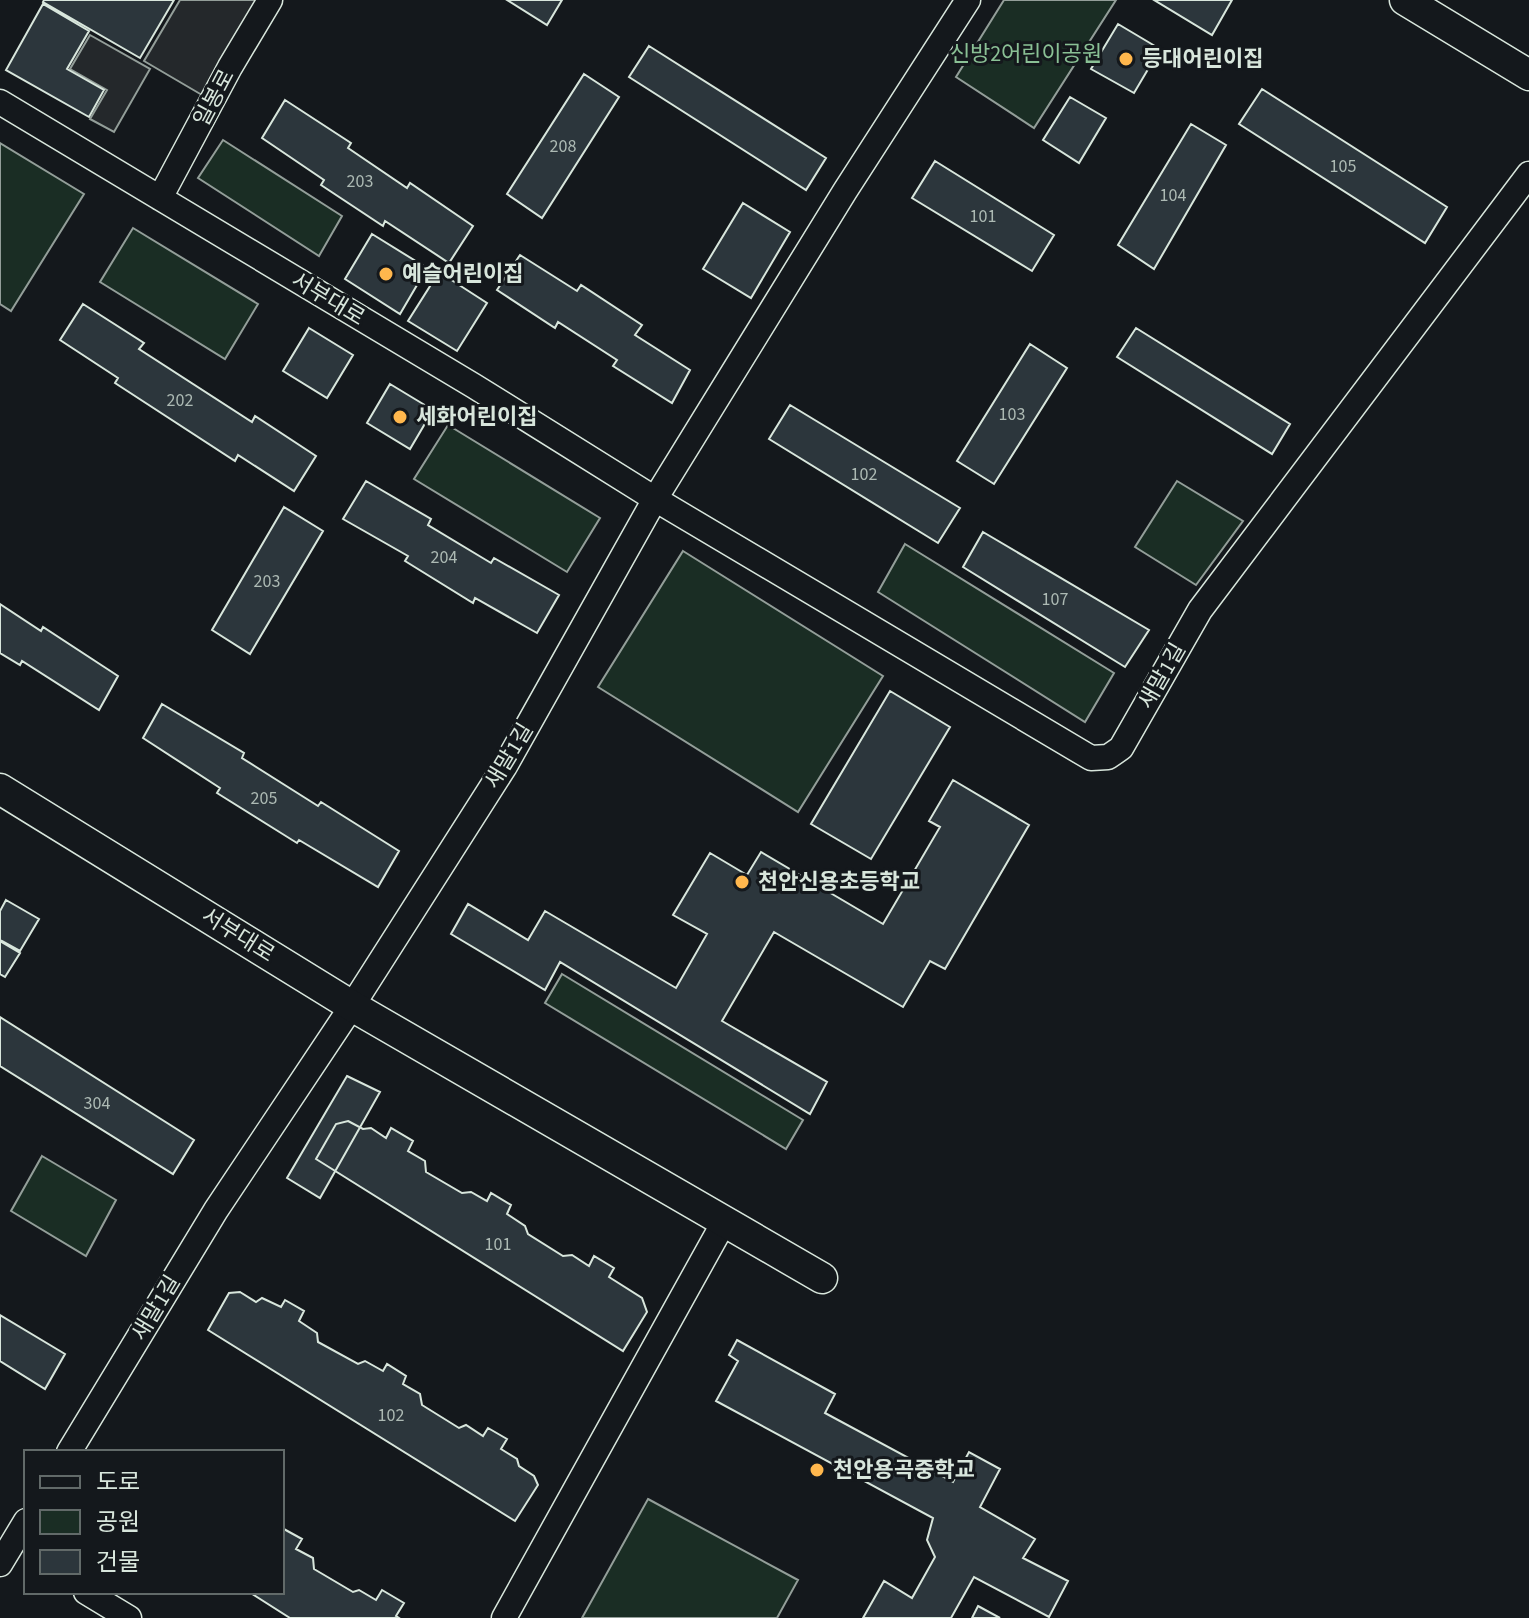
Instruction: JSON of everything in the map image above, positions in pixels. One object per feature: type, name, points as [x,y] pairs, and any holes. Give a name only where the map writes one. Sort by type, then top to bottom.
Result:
[{"type":"street","name":"일봉로","points":[[160,198],[230,67],[270,0]]},
{"type":"street","name":"새말1길","points":[[70,1450],[216,1210],[352,1006],[505,766],[655,499],[845,191],[968,0]]},
{"type":"street","points":[[1405,0],[1529,75]]},
{"type":"street","name":"서부대로","points":[[0,102],[474,386],[655,499]]},
{"type":"street","name":"새말1길","points":[[655,499],[1091,758],[1108,757],[1121,748],[1200,610],[1529,174]]},
{"type":"street","name":"서부대로","points":[[0,789],[352,1006]]},
{"type":"street","points":[[352,1006],[822,1278]]},
{"type":"street","points":[[504,1618],[724,1222]]},
{"type":"street","points":[[12,1555],[24,1526]]},
{"type":"street","points":[[89,1594],[129,1618]]},
{"type":"green space","name":"신방2어린이공원","points":[[1004,0],[1116,0],[1034,128],[956,77]]},
{"type":"green space","points":[[223,140],[342,216],[319,256],[198,178]]},
{"type":"green space","points":[[0,143],[84,194],[11,311],[0,304]]},
{"type":"green space","points":[[133,228],[258,304],[225,359],[100,282]]},
{"type":"green space","points":[[448,425],[600,518],[567,572],[414,479]]},
{"type":"green space","points":[[1177,481],[1243,521],[1196,585],[1135,547]]},
{"type":"green space","points":[[905,544],[1114,673],[1085,722],[878,592]]},
{"type":"green space","points":[[683,551],[883,676],[798,812],[598,687]]},
{"type":"green space","points":[[562,974],[803,1120],[786,1149],[545,1003]]},
{"type":"green space","points":[[42,1156],[116,1200],[86,1256],[11,1211]]},
{"type":"green space","points":[[648,1499],[798,1580],[777,1618],[582,1618]]},
{"type":"shaded area","points":[[180,0],[258,0],[202,95],[144,61]]},
{"type":"shaded area","points":[[90,35],[150,69],[114,132],[90,119],[107,90],[70,69]]},
{"type":"building","points":[[44,0],[174,0],[140,58]]},
{"type":"building","points":[[507,0],[562,0],[547,25]]},
{"type":"building","points":[[1154,0],[1232,0],[1212,35]]},
{"type":"building","points":[[43,4],[89,31],[67,69],[104,90],[89,117],[6,70]]},
{"type":"building","name":"등대어린이집","points":[[1118,24],[1160,49],[1134,93],[1091,69]]},
{"type":"building","points":[[649,46],[826,158],[806,190],[629,77]]},
{"type":"building","points":[[584,74],[619,97],[542,218],[507,194]]},
{"type":"building","points":[[1262,89],[1447,207],[1425,243],[1239,124]]},
{"type":"building","points":[[1070,97],[1106,118],[1079,163],[1043,140]]},
{"type":"building","points":[[285,100],[351,143],[348,148],[407,188],[410,183],[473,226],[449,263],[385,221],[383,226],[321,185],[324,180],[262,138]]},
{"type":"building","points":[[1191,124],[1226,145],[1154,269],[1118,245]]},
{"type":"building","points":[[935,161],[1054,235],[1032,271],[912,198]]},
{"type":"building","points":[[743,203],[790,232],[751,298],[703,269]]},
{"type":"building","name":"예슬어린이집","points":[[372,234],[427,268],[400,314],[345,279]]},
{"type":"building","points":[[520,255],[577,291],[581,285],[642,325],[635,335],[690,370],[672,403],[613,366],[617,360],[558,322],[555,328],[497,290]]},
{"type":"building","points":[[439,272],[487,303],[457,351],[408,321]]},
{"type":"building","points":[[83,304],[144,343],[139,349],[252,422],[255,416],[316,456],[294,491],[238,455],[235,461],[115,383],[118,378],[60,340]]},
{"type":"building","points":[[309,328],[353,355],[327,398],[283,371]]},
{"type":"building","points":[[1136,328],[1290,424],[1272,454],[1117,357]]},
{"type":"building","points":[[1030,344],[1067,368],[994,484],[957,461]]},
{"type":"building","name":"세화어린이집","points":[[390,384],[433,410],[410,449],[367,423]]},
{"type":"building","points":[[790,405],[960,508],[938,543],[769,439]]},
{"type":"building","points":[[366,481],[431,519],[428,525],[491,563],[494,558],[559,595],[537,633],[475,598],[473,603],[405,561],[408,556],[343,519]]},
{"type":"building","points":[[284,507],[323,531],[250,654],[212,630]]},
{"type":"building","points":[[983,532],[1149,630],[1125,667],[963,567]]},
{"type":"building","points":[[0,604],[41,631],[43,627],[118,676],[99,710],[22,661],[20,665],[0,653]]},
{"type":"building","points":[[890,691],[950,727],[871,859],[811,824]]},
{"type":"building","points":[[162,704],[244,753],[242,758],[318,806],[321,802],[399,851],[378,887],[299,840],[297,843],[217,793],[220,788],[143,738]]},
{"type":"building","points":[[953,780],[1029,825],[945,969],[930,961],[903,1007],[774,932],[722,1021],[827,1082],[810,1114],[560,962],[545,990],[451,934],[468,904],[528,940],[545,911],[676,988],[707,934],[673,915],[710,853],[747,875],[761,852],[883,924],[940,827],[929,821]]},
{"type":"building","points":[[6,900],[39,919],[20,951],[0,940],[0,911]]},
{"type":"building","points":[[0,941],[20,953],[5,977],[0,974]]},
{"type":"building","points":[[0,1017],[194,1140],[173,1174],[0,1066]]},
{"type":"building","points":[[347,1076],[380,1092],[320,1198],[287,1178]]},
{"type":"building","points":[[348,1121],[363,1129],[371,1128],[386,1138],[391,1128],[413,1141],[408,1151],[425,1161],[426,1172],[462,1193],[471,1192],[487,1201],[491,1193],[511,1205],[507,1214],[525,1226],[528,1234],[563,1256],[572,1255],[589,1266],[594,1256],[614,1268],[609,1277],[642,1298],[647,1312],[623,1351],[316,1159],[336,1124]]},
{"type":"building","points":[[240,1292],[256,1302],[262,1298],[281,1307],[285,1300],[304,1311],[299,1321],[317,1333],[318,1342],[358,1364],[365,1361],[383,1371],[387,1364],[406,1376],[403,1384],[420,1394],[422,1405],[459,1428],[466,1425],[483,1436],[488,1428],[507,1439],[501,1449],[517,1459],[519,1466],[534,1476],[538,1485],[515,1521],[208,1330],[229,1293]]},
{"type":"building","points":[[0,1315],[65,1354],[45,1389],[0,1361]]},
{"type":"building","points":[[737,1340],[835,1394],[825,1413],[953,1482],[969,1452],[1000,1469],[980,1507],[1035,1539],[1023,1558],[1068,1581],[1049,1617],[974,1577],[951,1618],[863,1618],[884,1581],[912,1598],[935,1557],[927,1540],[933,1518],[716,1401],[738,1361],[729,1355]]},
{"type":"building","points":[[284,1529],[302,1539],[296,1549],[313,1558],[314,1569],[353,1592],[359,1590],[376,1600],[382,1590],[404,1603],[396,1616],[399,1618],[290,1618],[252,1594],[284,1594]]},
{"type":"building","points":[[978,1606],[1000,1618],[972,1618]]},
{"type":"place","name":"등대어린이집","points":[[1126,59]]},
{"type":"place","name":"예슬어린이집","points":[[386,274]]},
{"type":"place","name":"세화어린이집","points":[[400,417]]},
{"type":"place","name":"천안신용초등학교","points":[[742,882]]},
{"type":"place","name":"천안용곡중학교","points":[[817,1470]]}]
